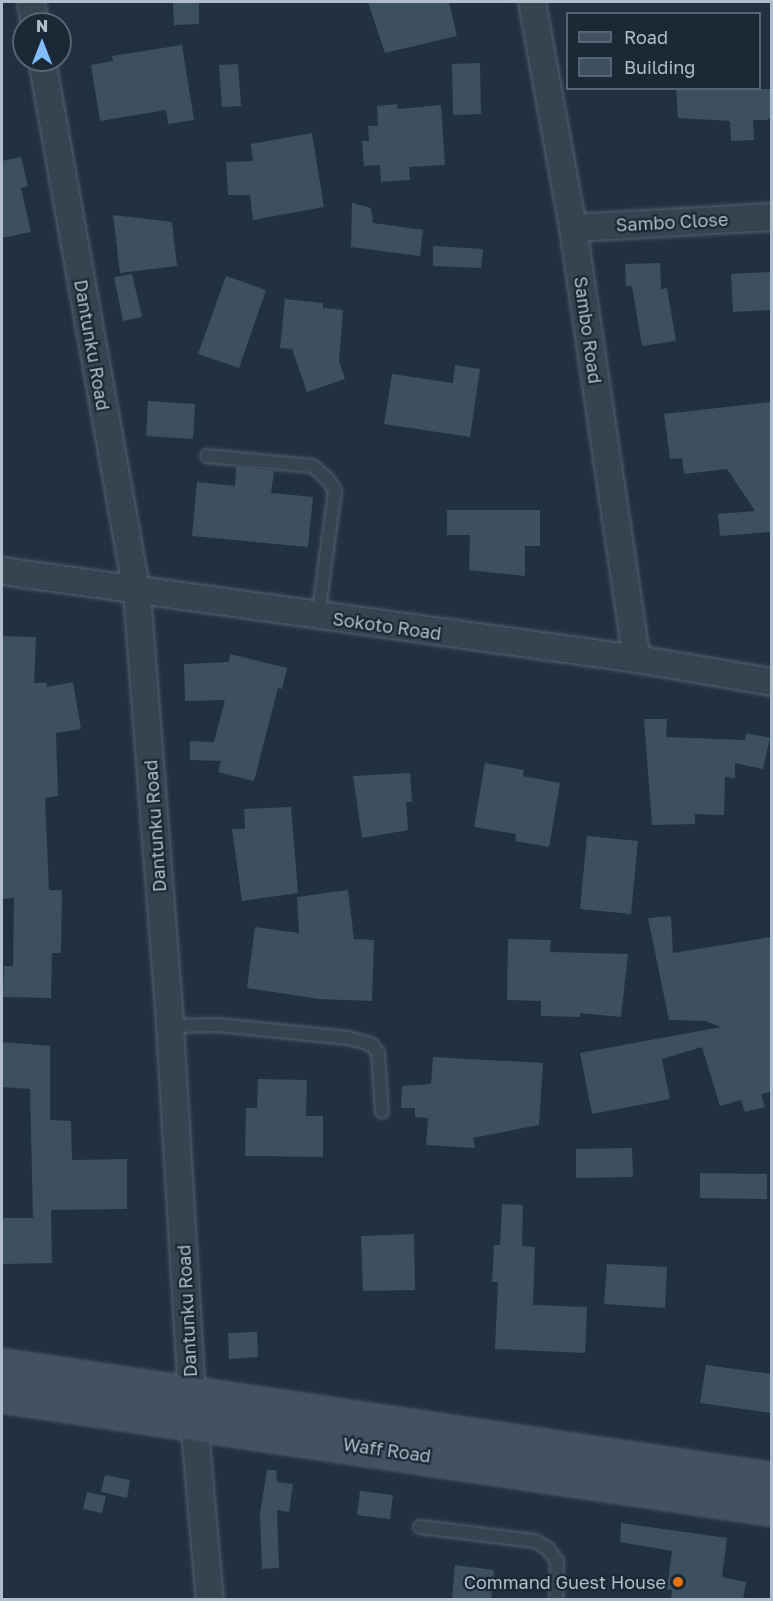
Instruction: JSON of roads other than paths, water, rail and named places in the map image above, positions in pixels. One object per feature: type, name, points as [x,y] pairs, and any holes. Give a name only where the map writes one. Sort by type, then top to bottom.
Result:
[{"type":"street","name":"Sambo Road","points":[[532,2],[573,228],[637,659]]},
{"type":"street","name":"Dantunku Road","points":[[44,72],[137,593],[170,1026],[193,1410],[210,1599]]},
{"type":"street","name":"Sambo Close","points":[[573,228],[771,217]]},
{"type":"street","name":"Sokoto Road","points":[[2,571],[137,593],[637,659],[771,682]]},
{"type":"street","name":"Waff Road","points":[[2,1366],[193,1410],[427,1455],[771,1508]]},
{"type":"street","name":"Waff Road","points":[[2,1395],[193,1410],[771,1479]]},
{"type":"lane","points":[[207,456],[313,466],[329,481],[335,491],[318,617]]},
{"type":"lane","points":[[170,1026],[227,1026],[348,1038],[371,1044],[378,1053],[382,1112]]},
{"type":"lane","points":[[420,1527],[535,1541],[548,1548],[557,1561],[556,1599]]},
{"type":"place","name":"Command Guest House","points":[[678,1582]]}]
